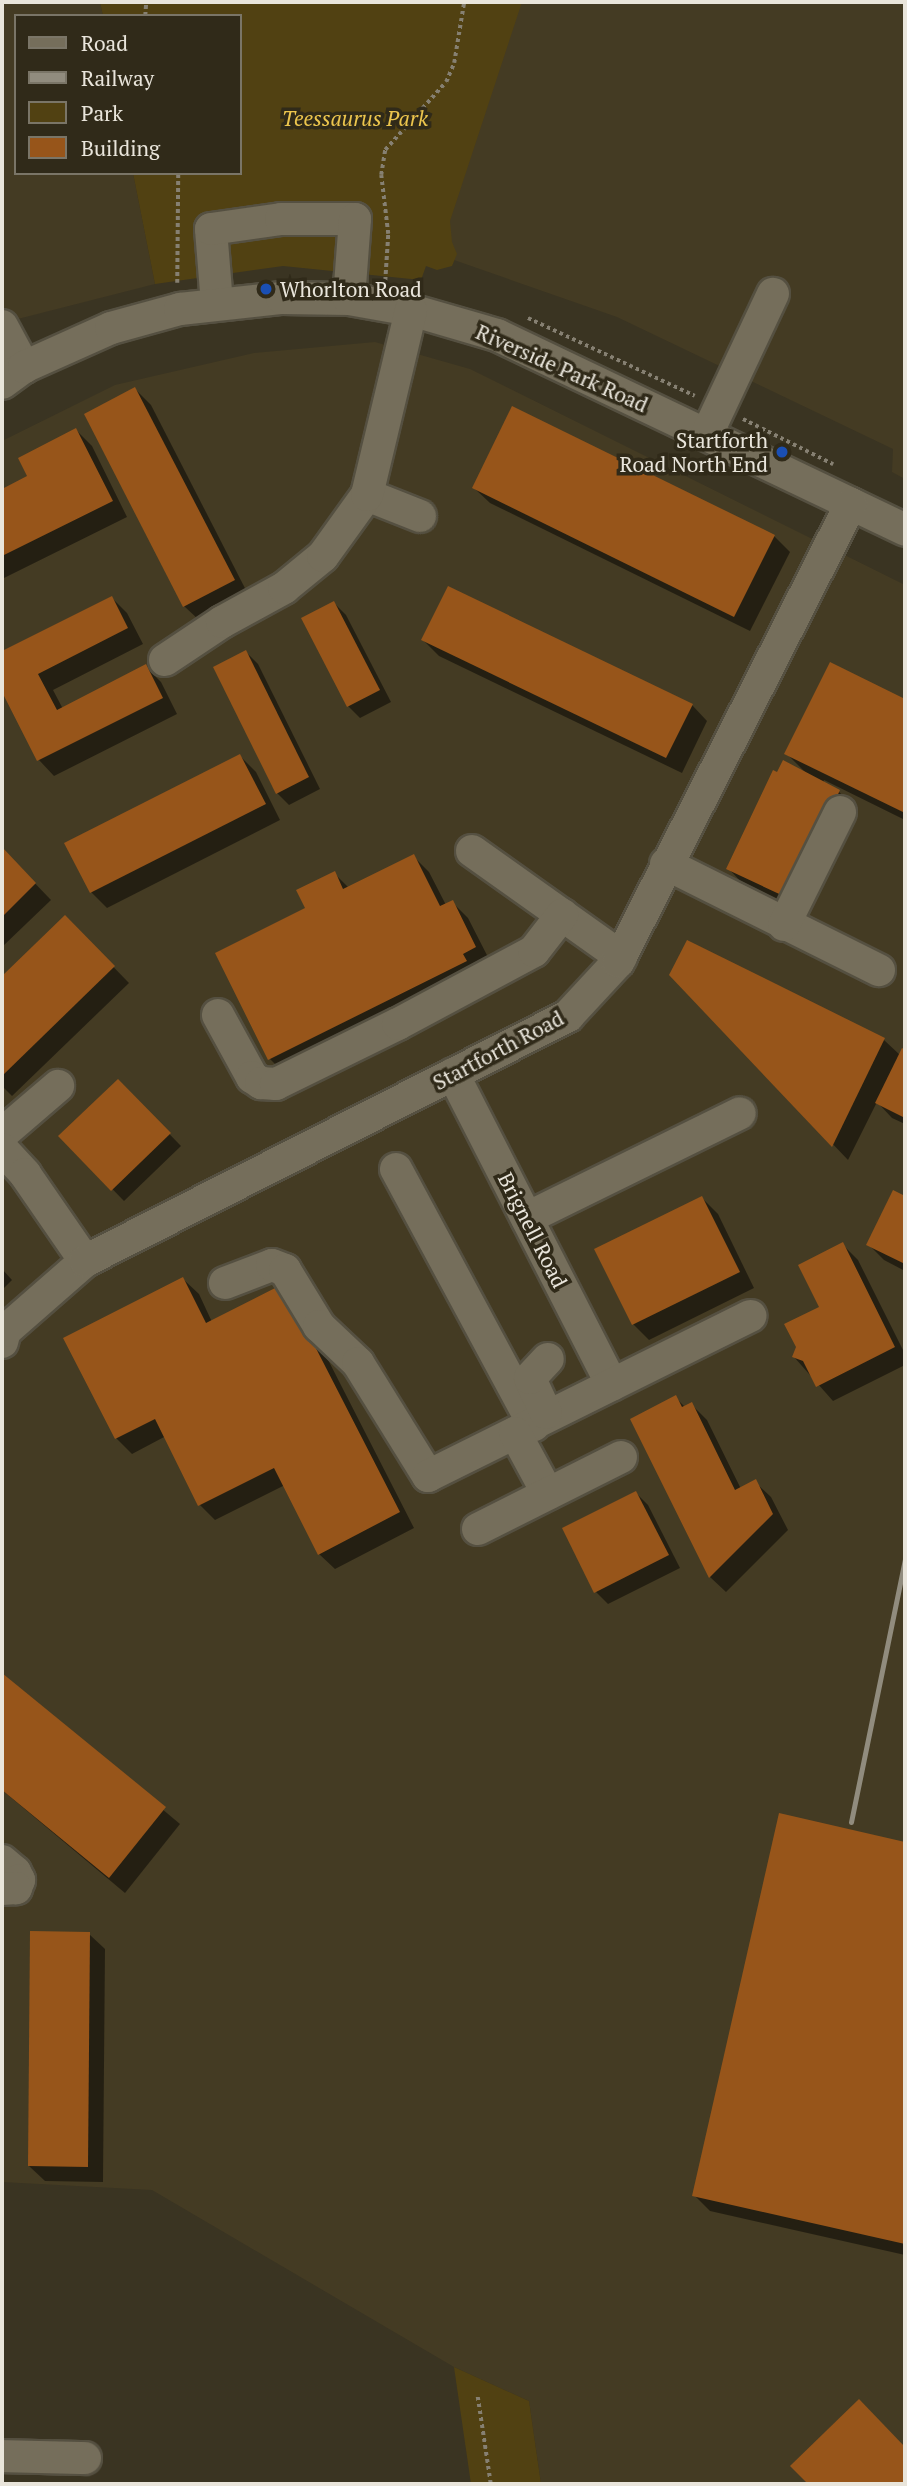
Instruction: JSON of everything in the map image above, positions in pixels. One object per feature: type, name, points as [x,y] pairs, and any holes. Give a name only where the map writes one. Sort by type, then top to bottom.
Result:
[{"type":"street","points":[[217,304],[211,229],[281,219],[355,219],[349,299]]},
{"type":"street","points":[[707,434],[773,295]]},
{"type":"street","name":"Riverside Park Road","points":[[13,375],[111,328],[180,309],[282,298],[349,299],[411,310],[497,335],[905,530]]},
{"type":"street","points":[[164,660],[222,622],[284,588],[323,556],[367,495],[411,310]]},
{"type":"street","points":[[2,326],[13,375]]},
{"type":"street","points":[[367,495],[420,516]]},
{"type":"street","name":"Startforth Road","points":[[2,1342],[5,1331],[86,1261],[568,1016],[621,957],[851,504]]},
{"type":"street","points":[[784,925],[840,812]]},
{"type":"street","points":[[472,851],[621,957]]},
{"type":"street","points":[[666,864],[878,970]]},
{"type":"street","points":[[218,1015],[252,1077],[261,1083],[276,1084],[398,1024],[534,951],[562,915]]},
{"type":"street","name":"Brignell Road","points":[[453,1074],[612,1385]]},
{"type":"street","points":[[2,1134],[58,1086]]},
{"type":"street","points":[[527,1218],[740,1113]]},
{"type":"street","points":[[2,1149],[25,1174],[86,1261]]},
{"type":"street","points":[[396,1169],[530,1426],[548,1494]]},
{"type":"street","points":[[225,1283],[272,1265],[285,1270],[320,1326],[358,1363],[428,1476],[750,1316]]},
{"type":"street","points":[[530,1426],[530,1378],[548,1359]]},
{"type":"street","points":[[478,1529],[621,1457]]},
{"type":"street","points":[[2,1861],[15,1872],[19,1880],[16,1888],[2,1889]]},
{"type":"street","points":[[2,2456],[85,2458]]},
{"type":"path","points":[[385,283],[388,234],[381,176],[385,150],[446,82],[454,63],[464,2]]},
{"type":"path","points":[[178,175],[175,251],[180,309]]},
{"type":"path","points":[[478,2397],[491,2484]]},
{"type":"shaded area","points":[[2,2],[100,2],[103,14],[14,14],[14,175],[133,175],[155,284],[2,323]]},
{"type":"shaded area","points":[[515,2],[905,2],[905,479],[892,472],[893,449],[617,317],[431,252]]},
{"type":"shaded area","points":[[375,342],[470,369],[905,585],[905,2484],[541,2484],[529,2401],[454,2367],[152,2190],[2,2182],[2,441],[115,385],[254,353]]},
{"type":"green space","name":"Teessaurus Park","points":[[100,2],[522,2],[450,221],[452,242],[457,254],[452,266],[437,270],[426,266],[421,280],[283,266],[155,284],[133,175],[242,175],[242,14],[103,14]]},
{"type":"green space","points":[[454,2367],[529,2401],[541,2484],[471,2484]]},
{"type":"building","points":[[135,387],[235,580],[183,607],[84,414]]},
{"type":"building","points":[[512,406],[775,535],[734,617],[472,488]]},
{"type":"building","points":[[76,428],[113,501],[2,556],[2,489],[27,476],[18,458]]},
{"type":"building","points":[[448,586],[693,704],[666,758],[421,640]]},
{"type":"building","points":[[112,596],[128,628],[38,674],[57,710],[146,664],[163,698],[37,761],[2,692],[2,651]]},
{"type":"building","points":[[334,601],[380,690],[347,707],[301,618]]},
{"type":"building","points":[[246,650],[309,777],[276,794],[213,667]]},
{"type":"building","points":[[830,662],[905,699],[905,813],[784,754]]},
{"type":"building","points":[[240,754],[266,804],[90,893],[64,843]]},
{"type":"building","points":[[783,760],[840,790],[790,899],[726,869],[773,770],[777,772]]},
{"type":"building","points":[[2,847],[36,883],[2,917]]},
{"type":"building","points":[[414,854],[440,906],[453,900],[476,947],[463,954],[467,961],[268,1060],[215,953],[305,908],[296,890],[335,871],[343,889]]},
{"type":"building","points":[[65,915],[115,966],[2,1076],[2,976]]},
{"type":"building","points":[[687,940],[885,1038],[832,1147],[669,975]]},
{"type":"building","points":[[902,1048],[905,1050],[905,1118],[875,1103]]},
{"type":"building","points":[[118,1079],[171,1133],[111,1191],[58,1136]]},
{"type":"building","points":[[893,1190],[905,1196],[905,1264],[866,1245]]},
{"type":"building","points":[[702,1196],[740,1272],[632,1325],[594,1249]]},
{"type":"building","points":[[843,1242],[895,1347],[816,1387],[803,1361],[792,1357],[796,1347],[784,1324],[819,1307],[798,1265]]},
{"type":"building","points":[[183,1277],[206,1323],[283,1284],[400,1512],[318,1555],[274,1468],[198,1506],[155,1419],[115,1439],[63,1338]]},
{"type":"building","points":[[676,1395],[682,1407],[692,1402],[735,1490],[756,1479],[773,1514],[709,1578],[630,1419]]},
{"type":"building","points":[[636,1491],[669,1555],[594,1593],[562,1528]]},
{"type":"building","points":[[2,1673],[166,1807],[109,1878],[2,1790]]},
{"type":"building","points":[[779,1813],[905,1842],[905,2244],[692,2196]]},
{"type":"building","points":[[30,1931],[90,1932],[88,2167],[28,2166]]},
{"type":"building","points":[[859,2399],[905,2447],[905,2484],[808,2484],[790,2466]]},
{"type":"railway","points":[[851,1822],[905,1558]]},
{"type":"place","name":"Whorlton Road","points":[[266,289]]},
{"type":"place","name":"Startforth Road North End","points":[[782,452]]}]
